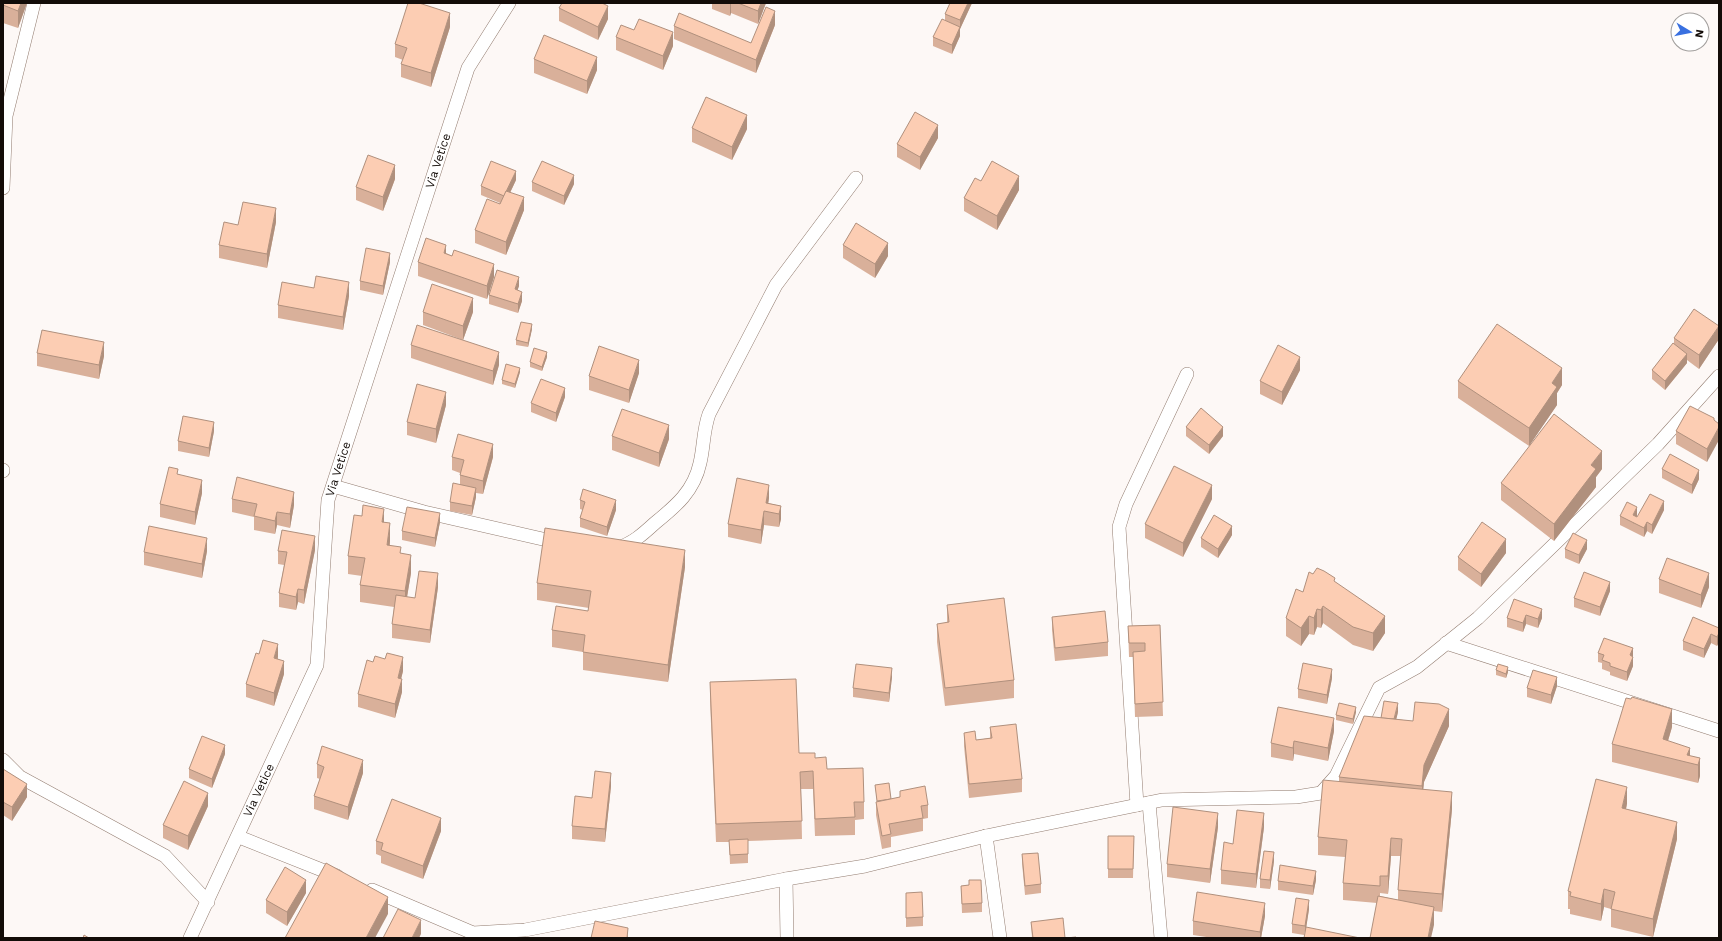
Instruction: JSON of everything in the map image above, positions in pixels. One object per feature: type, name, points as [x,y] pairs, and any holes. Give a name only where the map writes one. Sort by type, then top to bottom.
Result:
[{"type":"street","points":[[3,188],[6,116],[34,3]]},
{"type":"street","name":"Via Vetice","points":[[190,938],[239,836],[317,665],[328,500],[468,68],[509,3]]},
{"type":"street","points":[[603,549],[611,549],[628,545],[681,502],[689,491],[700,462],[704,429],[709,414],[776,285],[856,178]]},
{"type":"street","points":[[1161,938],[1143,804],[1119,527],[1126,504],[1187,374]]},
{"type":"street","points":[[239,836],[473,933],[525,930],[786,879],[865,866],[986,836],[1162,800],[1296,797],[1322,793],[1336,776],[1378,688],[1417,668],[1478,618],[1652,449],[1719,376]]},
{"type":"street","points":[[333,486],[424,512],[571,546]]},
{"type":"street","points":[[1446,643],[1719,731]]},
{"type":"street","points":[[3,760],[20,777],[165,856],[208,902]]},
{"type":"street","points":[[986,836],[1000,938]]},
{"type":"street","points":[[786,879],[787,938]]},
{"type":"building","points":[[3,3],[21,3],[18,11],[3,5]]},
{"type":"building","points":[[408,3],[419,3],[450,13],[431,73],[401,64],[407,48],[395,44]]},
{"type":"building","points":[[562,3],[602,3],[608,6],[598,27],[559,8]]},
{"type":"building","points":[[738,3],[761,3],[758,11]]},
{"type":"building","points":[[950,3],[968,3],[960,20],[945,14]]},
{"type":"building","points":[[766,7],[775,11],[756,60],[674,26],[679,13],[751,43]]},
{"type":"building","points":[[639,19],[673,32],[663,56],[616,37],[621,25],[634,30]]},
{"type":"building","points":[[942,19],[960,27],[952,45],[933,37]]},
{"type":"building","points":[[544,35],[597,57],[587,81],[534,59]]},
{"type":"building","points":[[706,97],[747,115],[732,147],[692,128]]},
{"type":"building","points":[[915,112],[938,125],[920,157],[897,144]]},
{"type":"building","points":[[368,155],[395,165],[383,197],[356,187]]},
{"type":"building","points":[[491,161],[516,171],[504,196],[481,186]]},
{"type":"building","points":[[542,161],[574,175],[564,196],[532,182]]},
{"type":"building","points":[[992,161],[1019,176],[997,216],[964,198],[975,178],[981,181]]},
{"type":"building","points":[[506,191],[524,197],[506,242],[475,230],[487,199],[500,204]]},
{"type":"building","points":[[243,202],[276,208],[267,254],[219,245],[224,222],[238,225]]},
{"type":"building","points":[[856,223],[888,243],[875,264],[843,245]]},
{"type":"building","points":[[426,238],[446,245],[444,253],[452,256],[454,250],[494,264],[487,286],[418,262]]},
{"type":"building","points":[[366,248],[390,253],[383,286],[360,281]]},
{"type":"building","points":[[497,270],[519,277],[515,289],[522,292],[518,304],[489,295]]},
{"type":"building","points":[[316,276],[349,282],[343,317],[278,305],[282,282],[314,288]]},
{"type":"building","points":[[432,284],[473,298],[463,326],[423,312]]},
{"type":"building","points":[[1694,309],[1719,326],[1699,355],[1674,338]]},
{"type":"building","points":[[521,322],[532,324],[528,343],[516,340]]},
{"type":"building","points":[[1497,324],[1562,368],[1552,383],[1557,387],[1529,428],[1458,381]]},
{"type":"building","points":[[417,325],[499,352],[493,371],[411,345]]},
{"type":"building","points":[[42,330],[104,342],[99,365],[37,353]]},
{"type":"building","points":[[1673,343],[1687,354],[1665,381],[1652,370]]},
{"type":"building","points":[[1278,345],[1300,357],[1282,392],[1260,381]]},
{"type":"building","points":[[599,346],[639,360],[629,390],[589,376]]},
{"type":"building","points":[[534,348],[547,352],[542,367],[530,362]]},
{"type":"building","points":[[506,364],[520,368],[515,384],[502,380]]},
{"type":"building","points":[[541,379],[565,388],[556,413],[531,403]]},
{"type":"building","points":[[417,384],[446,392],[436,429],[407,422]]},
{"type":"building","points":[[1690,406],[1714,418],[1714,420],[1719,424],[1719,427],[1707,449],[1676,431]]},
{"type":"building","points":[[1201,408],[1223,427],[1209,445],[1186,427]]},
{"type":"building","points":[[622,409],[669,425],[659,453],[612,436]]},
{"type":"building","points":[[1554,414],[1602,451],[1591,465],[1596,469],[1554,524],[1501,483]]},
{"type":"building","points":[[183,416],[214,422],[209,448],[178,441]]},
{"type":"building","points":[[458,434],[493,444],[483,481],[460,475],[464,460],[452,457]]},
{"type":"building","points":[[1670,454],[1699,470],[1692,485],[1662,469]]},
{"type":"building","points":[[1174,466],[1212,485],[1183,543],[1145,524]]},
{"type":"building","points":[[169,467],[178,469],[177,474],[202,480],[195,512],[160,504]]},
{"type":"building","points":[[237,477],[294,492],[290,514],[277,512],[275,521],[254,516],[257,504],[232,499]]},
{"type":"building","points":[[737,478],[769,485],[766,503],[781,506],[779,514],[764,511],[761,530],[728,524]]},
{"type":"building","points":[[453,483],[476,488],[472,506],[450,502]]},
{"type":"building","points":[[583,489],[616,500],[607,527],[580,518],[585,502],[580,500]]},
{"type":"building","points":[[1650,494],[1664,501],[1652,525],[1647,522],[1644,528],[1620,516],[1627,502],[1637,507],[1633,515],[1637,517]]},
{"type":"building","points":[[363,505],[384,509],[382,522],[390,523],[387,545],[401,547],[400,553],[411,555],[405,591],[360,585],[365,558],[348,556],[354,515],[362,516]]},
{"type":"building","points":[[407,507],[440,513],[435,538],[402,531]]},
{"type":"building","points":[[1214,515],[1232,526],[1218,549],[1201,538]]},
{"type":"building","points":[[1482,522],[1506,539],[1481,574],[1458,557]]},
{"type":"building","points":[[149,526],[207,538],[202,564],[144,552]]},
{"type":"building","points":[[545,528],[685,550],[668,665],[583,652],[585,635],[552,630],[556,606],[588,611],[591,591],[537,583]]},
{"type":"building","points":[[282,530],[315,536],[304,590],[298,589],[296,597],[279,593],[287,552],[278,551]]},
{"type":"building","points":[[1573,533],[1587,540],[1579,555],[1565,549]]},
{"type":"building","points":[[1667,558],[1709,573],[1701,595],[1659,579]]},
{"type":"building","points":[[1317,568],[1335,578],[1334,581],[1385,616],[1373,633],[1353,627],[1323,606],[1321,610],[1317,609],[1314,618],[1309,616],[1301,628],[1286,618],[1296,589],[1303,592],[1309,572],[1313,574]]},
{"type":"building","points":[[419,571],[438,573],[430,630],[392,624],[396,595],[415,598]]},
{"type":"building","points":[[1584,572],[1610,582],[1600,607],[1574,598]]},
{"type":"building","points":[[1004,598],[1014,680],[945,688],[937,624],[949,622],[947,605]]},
{"type":"building","points":[[1514,599],[1542,609],[1538,619],[1526,615],[1523,623],[1507,618]]},
{"type":"building","points":[[1105,611],[1108,642],[1055,648],[1052,617]]},
{"type":"building","points":[[1693,617],[1719,628],[1717,637],[1711,634],[1704,649],[1683,641]]},
{"type":"building","points":[[1160,625],[1163,702],[1135,704],[1133,652],[1145,651],[1145,643],[1129,643],[1128,626]]},
{"type":"building","points":[[1604,638],[1633,648],[1630,655],[1633,657],[1627,672],[1610,666],[1610,663],[1602,660],[1604,655],[1598,653]]},
{"type":"building","points":[[263,640],[278,644],[274,658],[284,661],[274,693],[246,684],[256,653],[259,654]]},
{"type":"building","points":[[387,653],[403,657],[398,678],[402,679],[395,704],[358,694],[367,660],[373,662],[375,656],[385,659]]},
{"type":"building","points":[[1303,663],[1332,669],[1327,695],[1298,689]]},
{"type":"building","points":[[856,664],[892,668],[889,693],[853,688]]},
{"type":"building","points":[[1498,664],[1508,667],[1506,674],[1496,670]]},
{"type":"building","points":[[1533,670],[1557,677],[1551,695],[1527,688]]},
{"type":"building","points":[[796,679],[799,753],[815,753],[815,758],[826,757],[827,769],[863,768],[864,802],[854,802],[855,817],[815,819],[813,771],[800,772],[802,821],[716,824],[710,682]]},
{"type":"building","points":[[1632,697],[1672,709],[1663,739],[1690,748],[1687,755],[1700,758],[1698,765],[1612,744],[1626,698],[1631,699]]},
{"type":"building","points":[[1384,701],[1398,703],[1394,719],[1381,718]]},
{"type":"building","points":[[1415,702],[1439,704],[1449,709],[1424,765],[1422,786],[1339,777],[1364,716],[1413,721]]},
{"type":"building","points":[[1339,703],[1356,707],[1353,719],[1336,715]]},
{"type":"building","points":[[1278,707],[1334,718],[1328,748],[1294,741],[1293,748],[1271,743]]},
{"type":"building","points":[[1016,724],[1022,779],[969,784],[964,733],[975,731],[976,740],[992,738],[990,727]]},
{"type":"building","points":[[202,736],[225,745],[212,779],[189,769]]},
{"type":"building","points":[[322,746],[363,760],[348,807],[314,796],[324,767],[317,764]]},
{"type":"building","points":[[3,769],[27,784],[12,807],[3,802]]},
{"type":"building","points":[[595,771],[611,773],[605,829],[572,826],[575,796],[592,798]]},
{"type":"building","points":[[1596,779],[1627,787],[1622,808],[1677,822],[1653,919],[1611,909],[1615,892],[1604,889],[1601,904],[1570,896],[1571,892],[1568,891]]},
{"type":"building","points":[[1323,780],[1452,792],[1442,894],[1398,890],[1402,839],[1391,838],[1388,876],[1380,876],[1380,886],[1343,883],[1347,840],[1318,837]]},
{"type":"building","points":[[184,781],[208,793],[188,836],[163,825]]},
{"type":"building","points":[[889,783],[891,799],[877,801],[875,785]]},
{"type":"building","points":[[925,786],[928,805],[921,806],[923,818],[889,824],[891,834],[882,836],[876,802],[900,797],[900,791]]},
{"type":"building","points":[[392,799],[441,818],[423,866],[381,850],[383,843],[376,841]]},
{"type":"building","points":[[1173,807],[1218,813],[1210,869],[1167,864]]},
{"type":"building","points":[[1237,810],[1264,813],[1256,874],[1221,870],[1224,842],[1233,844]]},
{"type":"building","points":[[1108,836],[1134,836],[1133,869],[1108,869]]},
{"type":"building","points":[[748,839],[748,854],[730,855],[729,840]]},
{"type":"building","points":[[1264,851],[1274,852],[1270,880],[1260,879]]},
{"type":"building","points":[[1038,853],[1041,884],[1025,886],[1022,854]]},
{"type":"building","points":[[326,863],[388,897],[366,938],[285,938]]},
{"type":"building","points":[[1280,865],[1316,871],[1313,886],[1278,881]]},
{"type":"building","points":[[285,867],[306,880],[287,912],[266,900]]},
{"type":"building","points":[[969,880],[981,880],[982,903],[962,904],[961,886],[969,885]]},
{"type":"building","points":[[922,892],[923,917],[906,918],[906,893]]},
{"type":"building","points":[[1197,892],[1265,903],[1260,932],[1193,921]]},
{"type":"building","points":[[1378,896],[1434,907],[1428,938],[1370,938]]},
{"type":"building","points":[[1296,898],[1309,900],[1305,926],[1292,924]]},
{"type":"building","points":[[398,909],[421,920],[412,938],[383,938]]},
{"type":"building","points":[[1063,918],[1065,938],[1033,938],[1031,922]]},
{"type":"building","points":[[595,921],[628,928],[627,938],[591,938]]},
{"type":"building","points":[[1306,927],[1360,938],[1304,938]]}]
